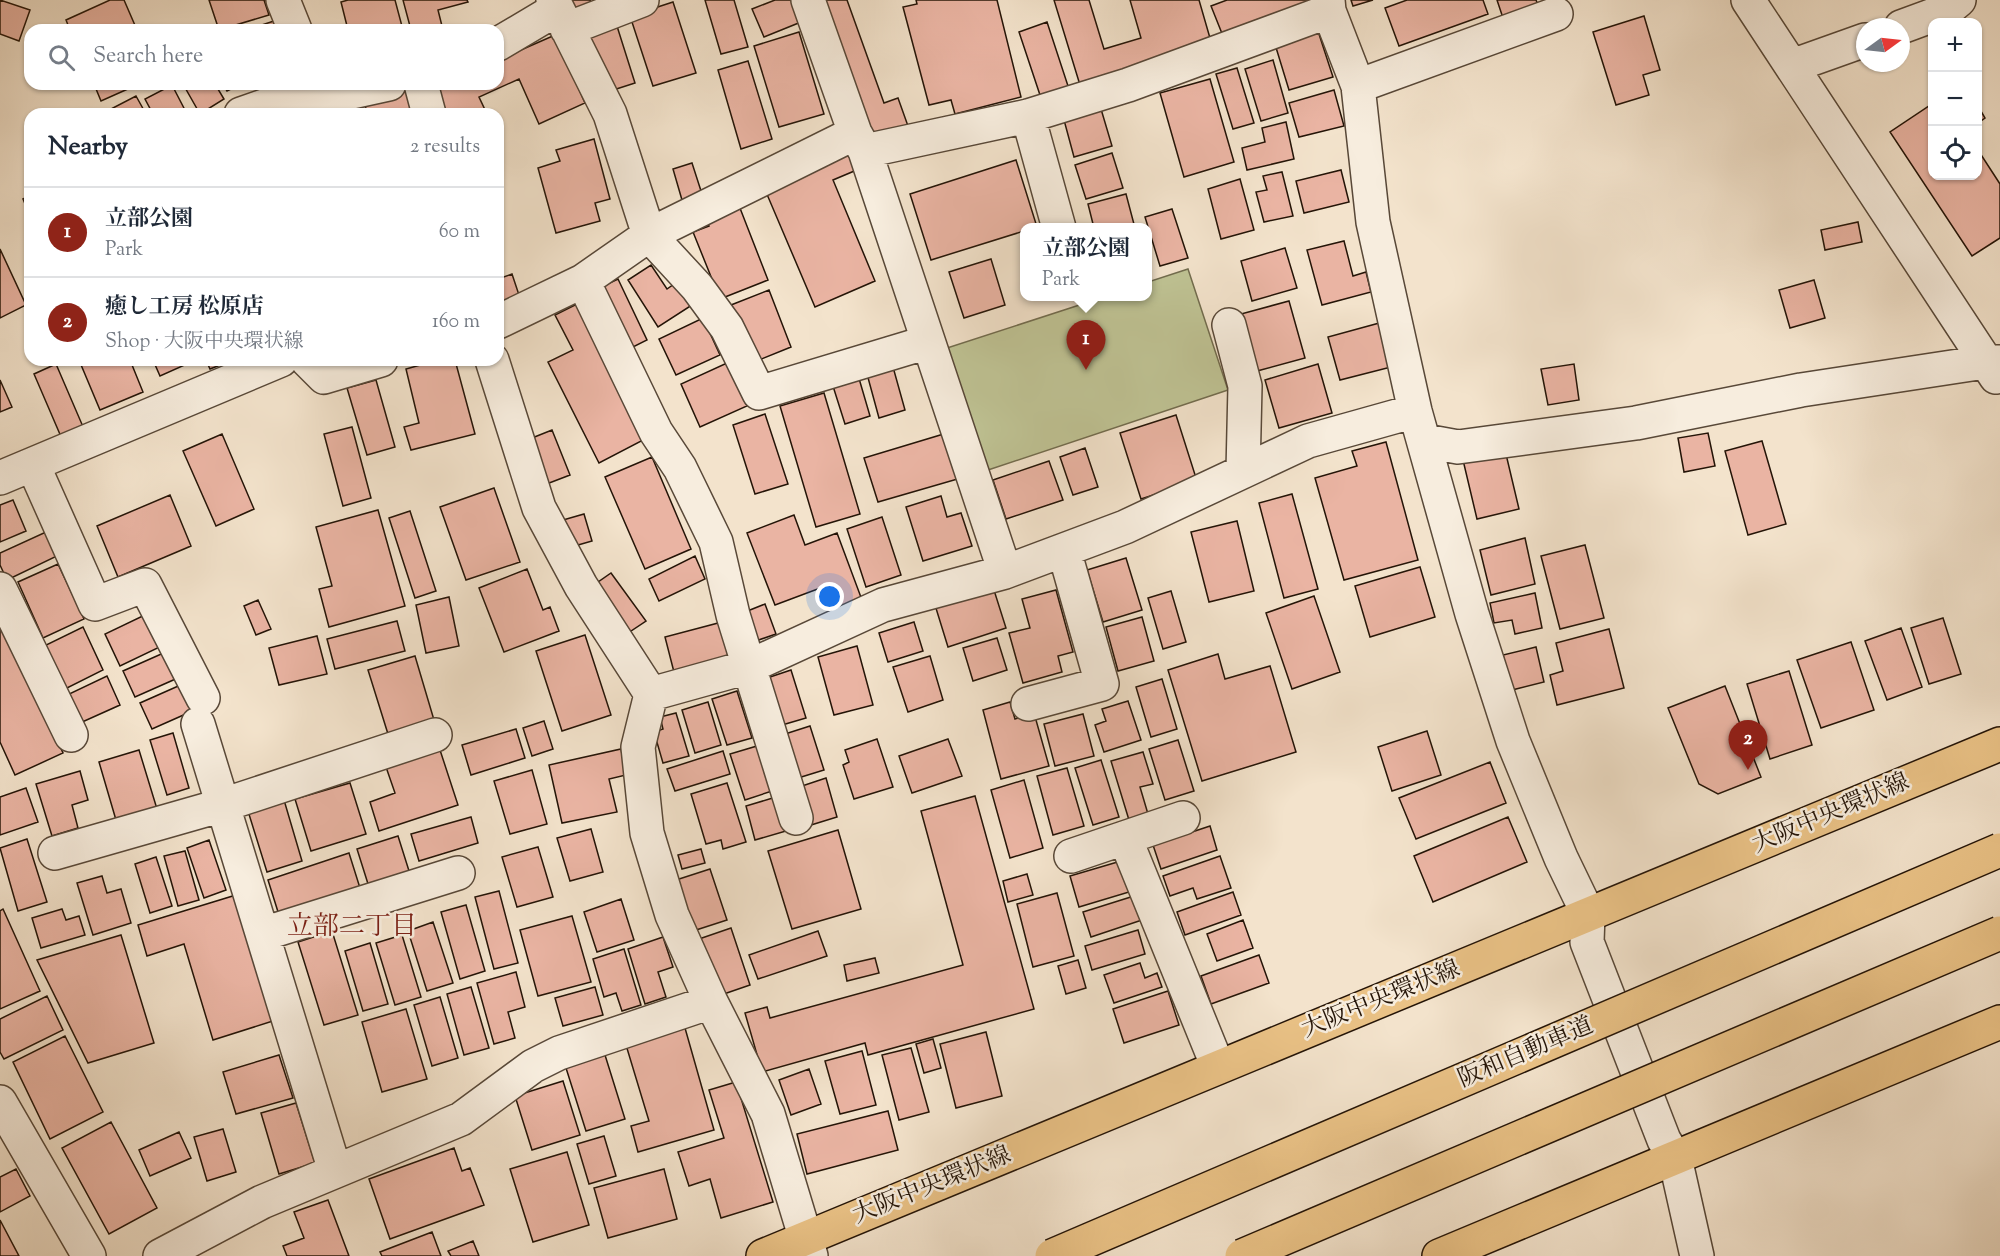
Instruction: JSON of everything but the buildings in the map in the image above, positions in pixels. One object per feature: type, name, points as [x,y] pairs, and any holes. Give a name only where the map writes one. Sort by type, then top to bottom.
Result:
[{"type":"main road","name":"大阪中央環状線","points":[[763,1256],[808,1247],[1218,1067],[2000,744]]},
{"type":"main road","name":"阪和自動車道","points":[[1052,1256],[2000,850]]},
{"type":"main road","points":[[1242,1256],[2000,933]]},
{"type":"main road","points":[[1439,1256],[2000,1022]]},
{"type":"street","points":[[504,41],[559,13],[642,0]]},
{"type":"street","points":[[808,0],[860,142],[1005,572]]},
{"type":"street","points":[[651,694],[748,667],[883,606],[1005,572],[1125,527],[1308,441],[1420,426],[1458,447],[1636,423],[1802,390],[1995,369],[1748,0]]},
{"type":"street","points":[[1910,24],[1947,10],[1959,0]]},
{"type":"street","points":[[504,319],[583,281],[649,235],[860,142],[1028,116],[1128,85],[1329,5],[1358,86],[1373,222],[1420,426],[1472,614],[1513,741],[1561,858],[1588,914],[1587,942],[1664,1140],[1675,1158],[1697,1256]]},
{"type":"street","points":[[559,13],[610,114],[649,235],[697,287],[727,328],[759,393],[928,342]]},
{"type":"street","points":[[1358,86],[1556,14]]},
{"type":"street","points":[[1792,66],[1856,43]]},
{"type":"street","points":[[267,108],[354,90]]},
{"type":"street","points":[[423,90],[427,108]]},
{"type":"street","points":[[1028,116],[1058,223]]},
{"type":"street","points":[[583,281],[656,432],[680,468],[716,542],[748,667],[796,818]]},
{"type":"street","points":[[1229,325],[1245,386],[1243,471]]},
{"type":"street","points":[[0,478],[263,366]]},
{"type":"street","points":[[313,366],[324,377],[361,366]]},
{"type":"street","points":[[494,366],[538,508],[581,586],[651,694],[638,747],[647,833],[672,915],[711,1002],[768,1114],[808,1247]]},
{"type":"street","points":[[33,465],[95,604],[145,585],[200,711],[223,805],[335,1171]]},
{"type":"street","points":[[1028,704],[1102,684],[1064,550]]},
{"type":"street","points":[[0,588],[71,735]]},
{"type":"street","points":[[55,853],[223,805],[435,735]]},
{"type":"street","points":[[1071,856],[1183,818]]},
{"type":"street","points":[[1125,838],[1218,1067]]},
{"type":"street","points":[[262,934],[458,873]]},
{"type":"street","points":[[160,1256],[262,1202],[461,1119],[533,1066],[559,1053],[711,1002]]},
{"type":"street","points":[[0,1102],[90,1256]]},
{"type":"green space","points":[[1188,269],[1228,390],[985,471],[944,349],[1092,301],[1152,301],[1152,281]]},
{"type":"place","name":"立部公園","points":[[1086,370]]},
{"type":"place","name":"癒し工房 松原店","points":[[1748,770]]},
{"type":"district","name":"立部二丁目","points":[[352,927]]}]
